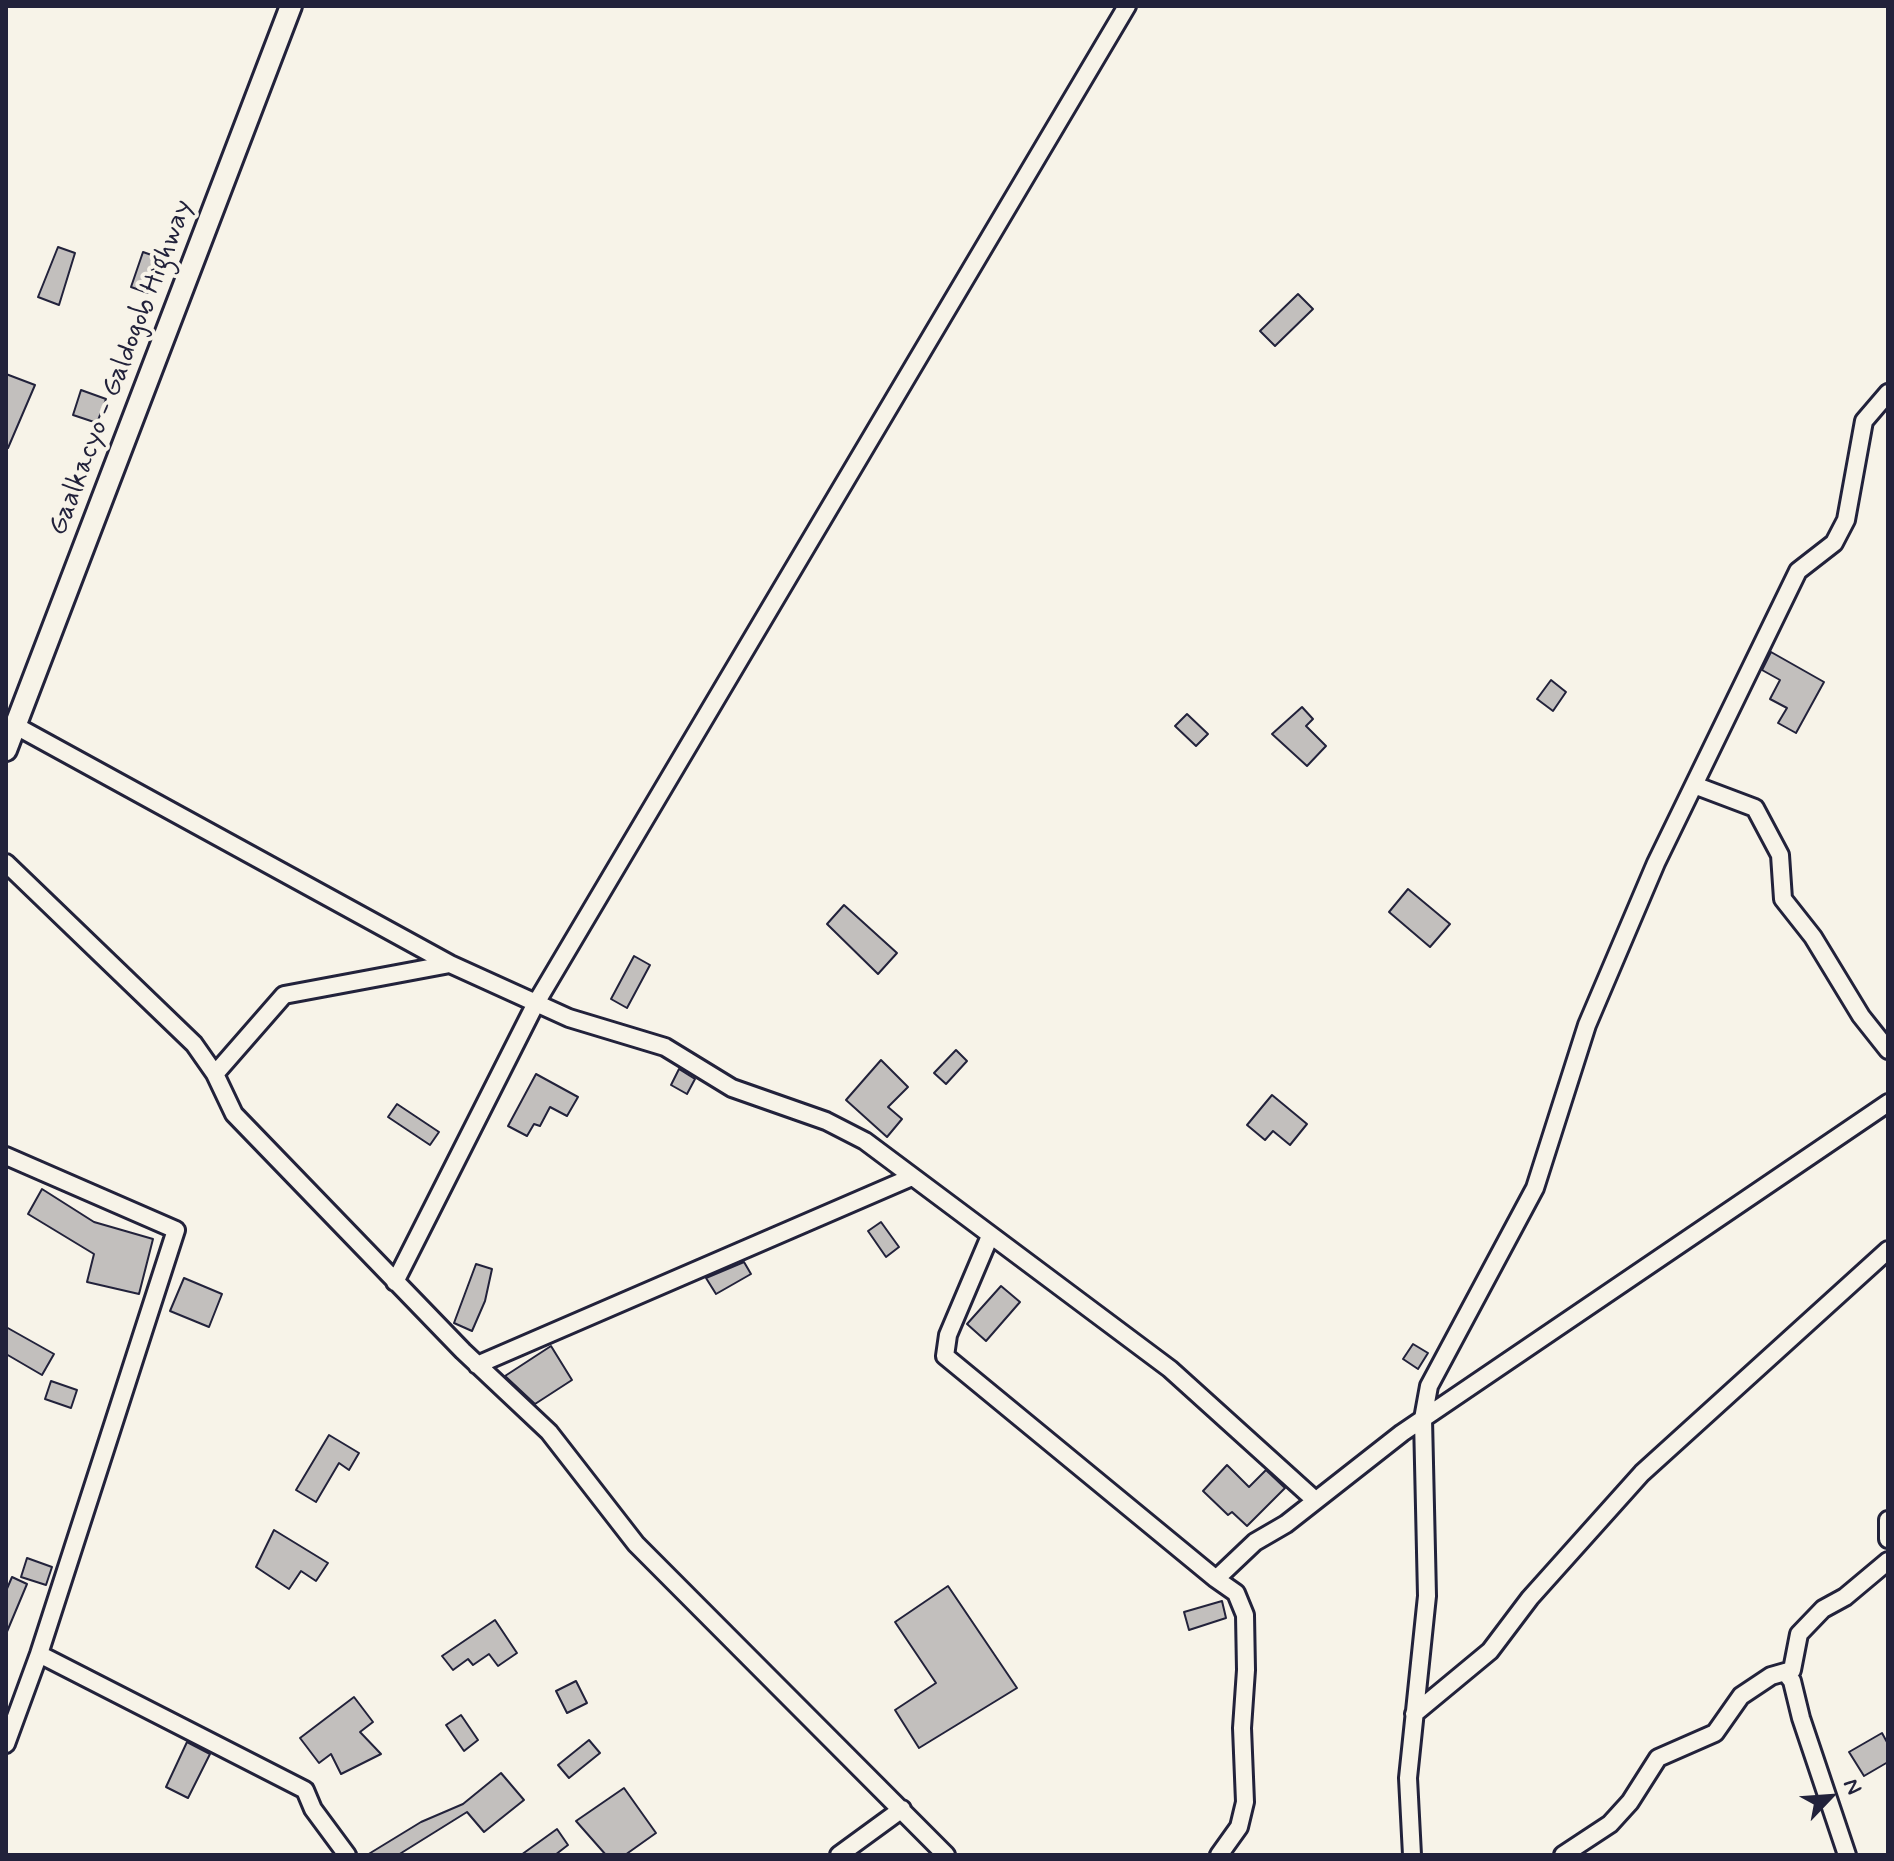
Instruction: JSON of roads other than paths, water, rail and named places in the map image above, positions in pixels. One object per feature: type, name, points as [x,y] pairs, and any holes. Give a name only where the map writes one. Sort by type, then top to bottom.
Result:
[{"type":"street","name":"Gaalkacyo - Galdogob Highway","points":[[6,750],[291,6]]},
{"type":"street","points":[[395,1282],[536,1003],[1127,6]]},
{"type":"street","points":[[1412,1855],[1408,1778],[1427,1596],[1423,1419],[1429,1386],[1535,1188],[1587,1025],[1656,863],[1798,571],[1834,543],[1846,520],[1864,421],[1888,393]]},
{"type":"street","points":[[16,726],[450,964],[569,1018],[665,1047],[732,1088],[826,1121],[865,1141],[1170,1369],[1315,1500]]},
{"type":"street","points":[[1694,785],[1755,808],[1780,855],[1783,899],[1813,937],[1861,1016],[1888,1050]]},
{"type":"street","points":[[6,863],[194,1044],[215,1074],[234,1114],[477,1365],[549,1432],[636,1544],[946,1855]]},
{"type":"street","points":[[215,1074],[284,995],[450,964]]},
{"type":"street","points":[[1216,1579],[1255,1542],[1286,1524],[1423,1419],[1888,1103]]},
{"type":"street","points":[[6,1156],[176,1230],[39,1654],[6,1744]]},
{"type":"street","points":[[477,1365],[912,1177]]},
{"type":"street","points":[[990,1236],[948,1335],[945,1356],[1236,1593],[1245,1615],[1246,1670],[1242,1728],[1245,1802],[1239,1827],[1219,1855]]},
{"type":"street","points":[[1414,1714],[1490,1651],[1530,1598],[1642,1473],[1888,1250]]},
{"type":"street","points":[[1888,1520],[1888,1539]]},
{"type":"street","points":[[1563,1855],[1610,1824],[1630,1802],[1658,1758],[1715,1733],[1741,1696],[1771,1676],[1792,1670],[1799,1634],[1823,1609],[1845,1597],[1888,1561]]},
{"type":"street","points":[[39,1654],[305,1790],[313,1809],[347,1855]]},
{"type":"street","points":[[1785,1672],[1792,1681],[1817,1771],[1847,1855]]},
{"type":"street","points":[[839,1855],[902,1809]]}]
